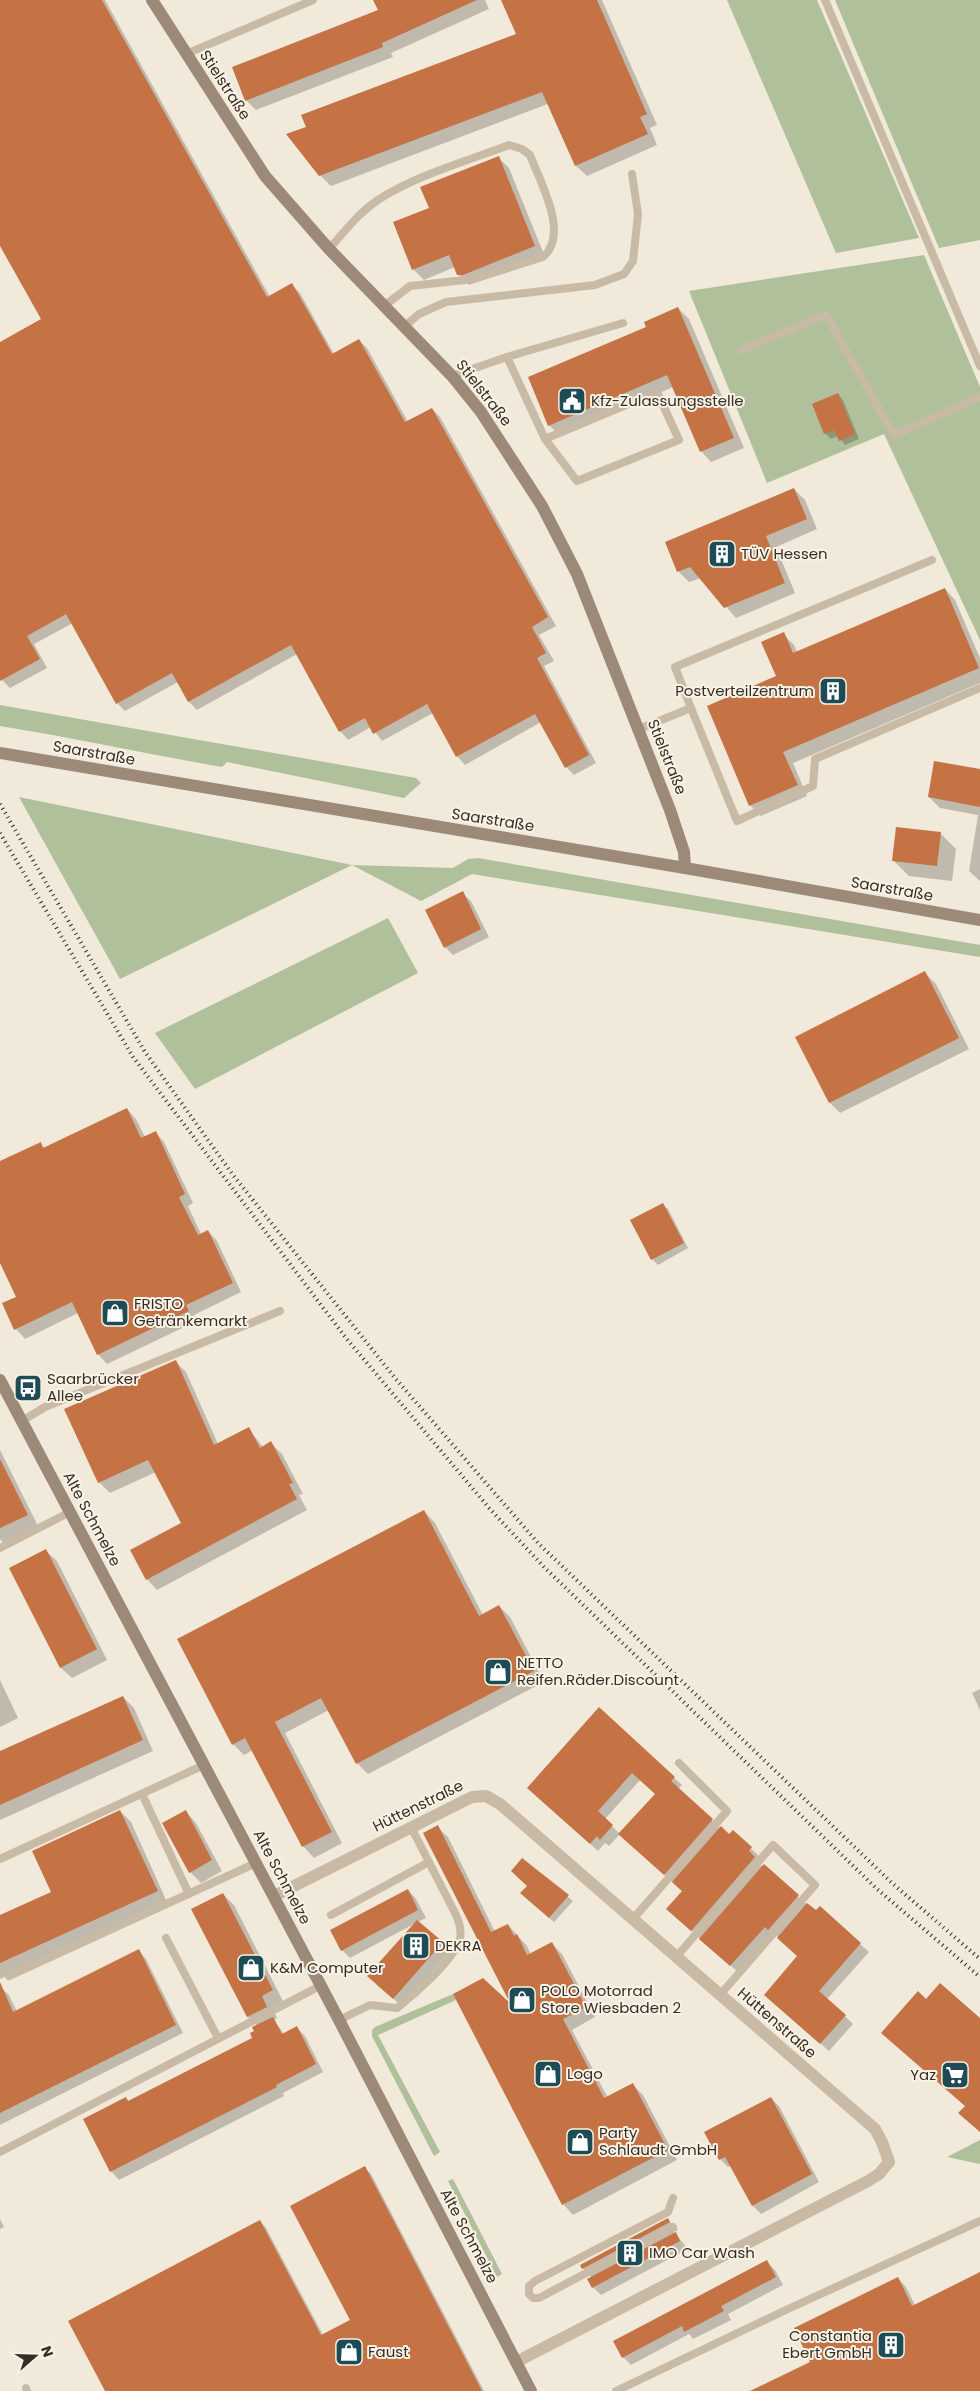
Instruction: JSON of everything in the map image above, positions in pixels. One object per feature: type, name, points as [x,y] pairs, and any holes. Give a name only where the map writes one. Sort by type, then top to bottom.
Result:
[{"type":"street","name":"Stielstraße","points":[[152,0],[265,176],[329,249],[452,376],[482,412],[500,439],[560,538],[577,574],[680,836],[685,868]]},
{"type":"street","name":"Saarstraße","points":[[0,753],[685,868],[980,920]]},
{"type":"street","name":"Alte Schmelze","points":[[0,1380],[320,1986],[340,2020],[531,2391]]},
{"type":"street","name":"Hüttenstraße","points":[[274,1896],[472,1797],[486,1796],[500,1804],[875,2129],[889,2162],[878,2174],[868,2181],[516,2362]]},
{"type":"lane","points":[[186,54],[314,0]]},
{"type":"lane","points":[[826,0],[980,366]]},
{"type":"lane","points":[[329,249],[362,212],[380,198],[408,184],[510,145],[522,149],[530,155],[554,221],[556,233],[550,251],[543,257],[474,279],[410,286],[384,306]]},
{"type":"lane","points":[[404,327],[419,314],[446,302],[595,285],[624,274],[634,261],[638,214],[632,174]]},
{"type":"lane","points":[[741,350],[826,315],[894,435],[980,397]]},
{"type":"lane","points":[[452,376],[623,323]]},
{"type":"lane","points":[[506,358],[545,439],[577,481],[679,440],[657,392],[545,439]]},
{"type":"lane","points":[[932,560],[675,667],[737,821],[813,786],[815,759],[980,688]]},
{"type":"lane","points":[[638,729],[691,708]]},
{"type":"lane","points":[[22,1420],[44,1407],[280,1311]]},
{"type":"lane","points":[[0,1548],[70,1512]]},
{"type":"lane","points":[[633,1919],[727,1811],[679,1763]]},
{"type":"lane","points":[[0,1859],[204,1766]]},
{"type":"lane","points":[[142,1794],[189,1894]]},
{"type":"lane","points":[[340,2020],[370,2005],[397,2008],[416,1993],[437,1972],[460,1940],[460,1927],[455,1913],[411,1827]]},
{"type":"lane","points":[[677,1956],[773,1846],[814,1885],[720,1995]]},
{"type":"lane","points":[[331,1914],[429,1862]]},
{"type":"lane","points":[[9,1976],[256,1863]]},
{"type":"lane","points":[[166,1938],[218,2038]]},
{"type":"lane","points":[[0,2152],[320,1986]]},
{"type":"lane","points":[[674,2198],[668,2212],[535,2281],[529,2286],[529,2294],[533,2298],[539,2298],[674,2227]]},
{"type":"lane","points":[[616,2391],[788,2309],[980,2222]]},
{"type":"green space","points":[[727,0],[817,0],[919,238],[836,253]]},
{"type":"green space","points":[[835,0],[980,0],[980,240],[939,248]]},
{"type":"green space","points":[[924,255],[980,387],[980,640],[884,434],[767,483],[689,291]]},
{"type":"green space","points":[[0,705],[416,778],[421,783],[404,798],[227,762],[222,767],[194,762],[0,726]]},
{"type":"green space","points":[[19,797],[352,865],[120,979]]},
{"type":"green space","points":[[478,858],[980,945],[980,957],[472,874],[421,901],[352,865],[453,868],[468,859]]},
{"type":"green space","points":[[388,918],[418,973],[195,1089],[155,1033]]},
{"type":"green space","points":[[453,1994],[456,2000],[378,2035],[440,2152],[434,2156],[372,2036],[372,2030],[375,2027]]},
{"type":"green space","points":[[980,2140],[980,2164],[947,2157]]},
{"type":"green space","points":[[453,2179],[502,2274],[497,2277],[448,2181]]},
{"type":"building","points":[[0,0],[102,0],[267,297],[292,283],[332,354],[359,339],[405,422],[432,408],[548,617],[532,627],[546,653],[537,658],[589,755],[565,768],[535,714],[456,757],[427,704],[373,734],[365,718],[339,732],[291,645],[188,702],[172,673],[116,704],[66,614],[27,636],[40,659],[0,681],[0,342],[41,319],[0,246]]},
{"type":"building","points":[[373,0],[477,0],[382,43],[383,47],[245,101],[232,67],[378,10]]},
{"type":"building","points":[[501,0],[597,0],[647,114],[640,117],[648,134],[575,166],[542,92],[319,176],[286,134],[306,127],[301,115],[516,34]]},
{"type":"building","points":[[499,156],[535,246],[463,275],[457,275],[449,255],[412,270],[393,222],[429,208],[420,187]]},
{"type":"building","name":"Kfz-Zulassungsstelle","points":[[678,307],[734,438],[700,452],[667,375],[548,426],[528,377],[646,327],[644,322]]},
{"type":"building","points":[[838,393],[855,434],[839,441],[834,430],[824,434],[812,404]]},
{"type":"building","name":"TÜV Hessen","points":[[794,488],[807,519],[766,536],[785,583],[724,608],[690,567],[677,572],[665,542]]},
{"type":"building","name":"Postverteilzentrum","points":[[945,588],[979,668],[783,752],[798,785],[749,806],[707,706],[776,676],[761,642],[784,632],[793,653]]},
{"type":"building","points":[[934,761],[980,769],[980,807],[928,797]]},
{"type":"building","points":[[896,827],[941,832],[937,866],[892,861]]},
{"type":"building","points":[[463,891],[481,929],[444,948],[425,910]]},
{"type":"building","points":[[925,971],[959,1038],[829,1103],[795,1037]]},
{"type":"building","points":[[127,1108],[141,1138],[156,1131],[185,1194],[179,1197],[198,1235],[208,1230],[233,1283],[186,1305],[189,1311],[97,1355],[72,1302],[14,1330],[2,1303],[16,1297],[0,1263],[0,1161],[41,1142],[43,1148]]},
{"type":"building","points":[[663,1203],[684,1243],[651,1260],[630,1220]]},
{"type":"building","points":[[176,1360],[214,1445],[249,1427],[260,1448],[271,1441],[293,1483],[289,1484],[297,1499],[146,1580],[130,1550],[181,1523],[148,1460],[98,1483],[64,1409]]},
{"type":"building","points":[[0,1459],[28,1515],[0,1528]]},
{"type":"building","points":[[424,1510],[479,1616],[499,1605],[534,1671],[356,1764],[321,1698],[275,1722],[332,1832],[302,1847],[245,1738],[232,1745],[177,1639]]},
{"type":"building","points":[[46,1549],[97,1649],[60,1668],[9,1568]]},
{"type":"building","points":[[123,1696],[143,1740],[0,1805],[0,1751]]},
{"type":"building","points":[[599,1707],[675,1777],[671,1781],[713,1819],[664,1875],[618,1834],[655,1794],[632,1773],[598,1811],[613,1825],[600,1840],[597,1836],[590,1844],[527,1788]]},
{"type":"building","points":[[120,1810],[158,1891],[0,1963],[0,1915],[51,1892],[32,1851]]},
{"type":"building","points":[[186,1810],[212,1860],[189,1873],[162,1823]]},
{"type":"building","points":[[438,1825],[491,1932],[508,1924],[514,1936],[517,1934],[527,1955],[552,1942],[586,2007],[563,2019],[604,2098],[633,2083],[668,2150],[562,2205],[453,1994],[483,1978],[510,2003],[423,1833]]},
{"type":"building","points":[[721,1826],[729,1834],[733,1830],[752,1847],[749,1851],[755,1857],[691,1931],[666,1909],[682,1891],[672,1882]]},
{"type":"building","points":[[522,1858],[569,1895],[549,1918],[520,1893],[527,1886],[511,1871]]},
{"type":"building","points":[[764,1864],[799,1895],[768,1930],[765,1927],[730,1966],[699,1939]]},
{"type":"building","points":[[408,1889],[418,1910],[341,1951],[330,1930]]},
{"type":"building","points":[[223,1893],[273,1990],[262,1996],[267,2007],[247,2017],[191,1909]]},
{"type":"building","points":[[807,1903],[816,1910],[820,1906],[861,1943],[819,1991],[846,2015],[820,2044],[764,1995],[797,1956],[777,1938]]},
{"type":"building","points":[[417,1920],[443,1942],[393,1999],[367,1976]]},
{"type":"building","points":[[139,1949],[176,2025],[0,2113],[0,1982],[13,2012]]},
{"type":"building","name":"Yaz","points":[[940,1983],[980,2018],[980,2132],[958,2113],[965,2106],[881,2033],[918,1991],[926,1999]]},
{"type":"building","points":[[273,2017],[282,2034],[297,2026],[316,2064],[276,2085],[277,2087],[110,2172],[83,2119],[126,2097],[128,2101],[252,2038],[250,2033],[254,2031],[252,2027]]},
{"type":"building","points":[[771,2097],[812,2174],[752,2206],[725,2157],[719,2160],[704,2132]]},
{"type":"building","points":[[365,2166],[482,2391],[105,2391],[68,2321],[260,2220],[321,2335],[350,2320],[290,2206]]},
{"type":"building","points":[[668,2218],[670,2222],[582,2269],[580,2265]]},
{"type":"building","points":[[676,2232],[680,2241],[592,2288],[587,2279]]},
{"type":"building","points":[[767,2260],[776,2277],[721,2306],[724,2311],[684,2332],[682,2326],[622,2358],[613,2341]]},
{"type":"building","name":"Constantia Ebert GmbH","points":[[980,2272],[980,2391],[750,2391],[810,2362],[794,2328],[898,2277],[912,2306]]},
{"type":"railway","points":[[0,804],[145,1052],[233,1175],[395,1378],[538,1543],[892,1883],[980,1959]]},
{"type":"railway","points":[[0,833],[133,1057],[346,1338],[489,1508],[544,1567],[877,1889],[980,1977]]},
{"type":"place","name":"Kfz-Zulassungsstelle","points":[[572,401]]},
{"type":"place","name":"TÜV Hessen","points":[[722,554]]},
{"type":"place","name":"Postverteilzentrum","points":[[833,691]]},
{"type":"place","name":"FRISTO Getränkemarkt","points":[[115,1313]]},
{"type":"place","name":"Saarbrücker Allee","points":[[28,1388]]},
{"type":"place","name":"NETTO Reifen.Räder.Discount","points":[[498,1672]]},
{"type":"place","name":"DEKRA","points":[[416,1946]]},
{"type":"place","name":"K&M Computer","points":[[251,1968]]},
{"type":"place","name":"POLO Motorrad Store Wiesbaden 2","points":[[522,2000]]},
{"type":"place","name":"Logo","points":[[548,2074]]},
{"type":"place","name":"Yaz","points":[[955,2075]]},
{"type":"place","name":"Party Schlaudt GmbH","points":[[580,2142]]},
{"type":"place","name":"IMO Car Wash","points":[[630,2253]]},
{"type":"place","name":"Constantia Ebert GmbH","points":[[891,2345]]},
{"type":"place","name":"Faust","points":[[349,2352]]}]
